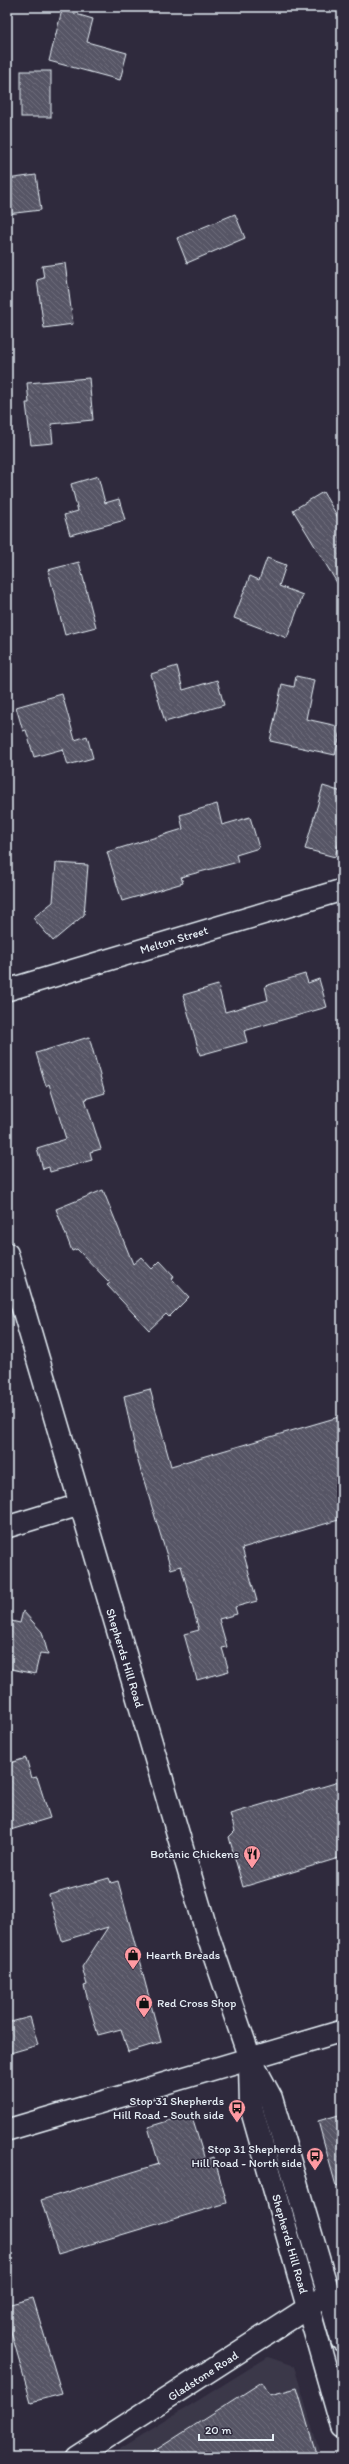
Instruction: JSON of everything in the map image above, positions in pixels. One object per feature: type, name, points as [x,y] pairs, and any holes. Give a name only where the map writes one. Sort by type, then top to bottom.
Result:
[{"type":"main road","name":"Shepherds Hill Road","points":[[7,1254],[79,1505],[209,1939],[250,2059],[271,2098],[342,2340]]},
{"type":"main road","name":"Shepherds Hill Road","points":[[250,2059],[251,2107],[342,2427]]},
{"type":"street","name":"Melton Street","points":[[7,990],[342,890]]},
{"type":"street","points":[[7,1527],[79,1505]]},
{"type":"street","points":[[7,2130],[342,2031]]},
{"type":"street","name":"Gladstone Road","points":[[76,2457],[329,2294]]},
{"type":"shaded area","points":[[268,2357],[294,2366],[321,2457],[107,2457]]},
{"type":"building","points":[[62,10],[93,19],[87,42],[127,53],[120,80],[49,61]]},
{"type":"building","points":[[21,71],[51,71],[51,117],[21,117]]},
{"type":"building","points":[[36,175],[41,210],[7,214],[7,179]]},
{"type":"building","points":[[235,214],[245,238],[187,263],[177,238]]},
{"type":"building","points":[[65,263],[73,324],[44,328],[37,280],[44,278],[42,266]]},
{"type":"building","points":[[89,378],[93,420],[51,424],[53,443],[31,445],[26,403],[29,403],[27,383]]},
{"type":"building","points":[[98,476],[105,503],[119,499],[125,520],[70,535],[64,515],[78,511],[71,484]]},
{"type":"building","points":[[323,492],[342,524],[342,591],[293,510]]},
{"type":"building","points":[[267,558],[286,565],[279,586],[303,595],[287,638],[234,618],[250,576],[259,580]]},
{"type":"building","points":[[79,562],[96,627],[65,635],[48,570]]},
{"type":"building","points":[[177,666],[183,690],[217,680],[224,705],[165,722],[151,674]]},
{"type":"building","points":[[296,676],[314,680],[306,719],[342,727],[335,755],[270,741],[282,684],[294,687]]},
{"type":"building","points":[[62,694],[75,740],[87,736],[93,758],[68,765],[63,749],[34,757],[26,730],[23,731],[16,707]]},
{"type":"building","points":[[323,786],[342,792],[342,831],[335,857],[305,849]]},
{"type":"building","points":[[217,804],[222,825],[250,817],[259,848],[236,855],[238,862],[181,877],[183,883],[122,901],[107,852],[183,829],[180,815]]},
{"type":"building","points":[[56,863],[88,865],[84,915],[53,941],[33,918],[53,902]]},
{"type":"building","points":[[305,974],[308,983],[319,979],[327,1007],[244,1031],[247,1042],[200,1055],[183,995],[218,985],[225,1012],[268,1000],[265,986]]},
{"type":"building","points":[[89,1037],[105,1093],[85,1099],[101,1149],[90,1152],[92,1160],[50,1172],[49,1167],[43,1169],[37,1148],[66,1139],[49,1084],[46,1086],[36,1053]]},
{"type":"building","points":[[103,1190],[133,1264],[141,1257],[152,1269],[160,1261],[174,1276],[172,1279],[189,1297],[169,1317],[166,1314],[149,1330],[107,1285],[110,1283],[77,1249],[72,1251],[56,1209]]},
{"type":"building","points":[[150,1389],[171,1466],[342,1416],[342,1519],[242,1548],[257,1601],[235,1607],[237,1614],[219,1619],[227,1647],[222,1648],[229,1671],[197,1680],[184,1634],[199,1630],[181,1566],[171,1569],[137,1458],[124,1396]]},
{"type":"building","points":[[23,1611],[42,1632],[48,1654],[40,1653],[35,1674],[7,1668],[7,1620],[20,1623]]},
{"type":"building","points":[[26,1758],[32,1778],[37,1777],[50,1818],[7,1831],[7,1764]]},
{"type":"building","points":[[342,1781],[342,1857],[243,1887],[229,1837],[235,1831],[230,1814]]},
{"type":"building","points":[[109,1878],[111,1883],[118,1881],[161,2042],[128,2052],[121,2029],[98,2035],[84,1986],[87,1985],[82,1967],[108,1927],[62,1941],[49,1895]]},
{"type":"building","points":[[30,2017],[38,2045],[7,2054],[7,2023]]},
{"type":"building","points":[[191,2114],[205,2160],[214,2157],[227,2203],[58,2254],[41,2200],[159,2164],[148,2127]]},
{"type":"building","points":[[342,2114],[342,2185],[336,2186],[318,2121]]},
{"type":"building","points":[[33,2298],[62,2394],[31,2402],[10,2328],[7,2329],[7,2305]]},
{"type":"building","points":[[262,2382],[270,2395],[297,2388],[317,2457],[145,2457]]},
{"type":"place","name":"Botanic Chickens","points":[[252,1869]]},
{"type":"place","name":"Hearth Breads","points":[[133,1970]]},
{"type":"place","name":"Red Cross Shop","points":[[144,2018]]},
{"type":"place","name":"Stop 31 Shepherds Hill Road - South side","points":[[237,2123]]},
{"type":"place","name":"Stop 31 Shepherds Hill Road - North side","points":[[315,2171]]}]
